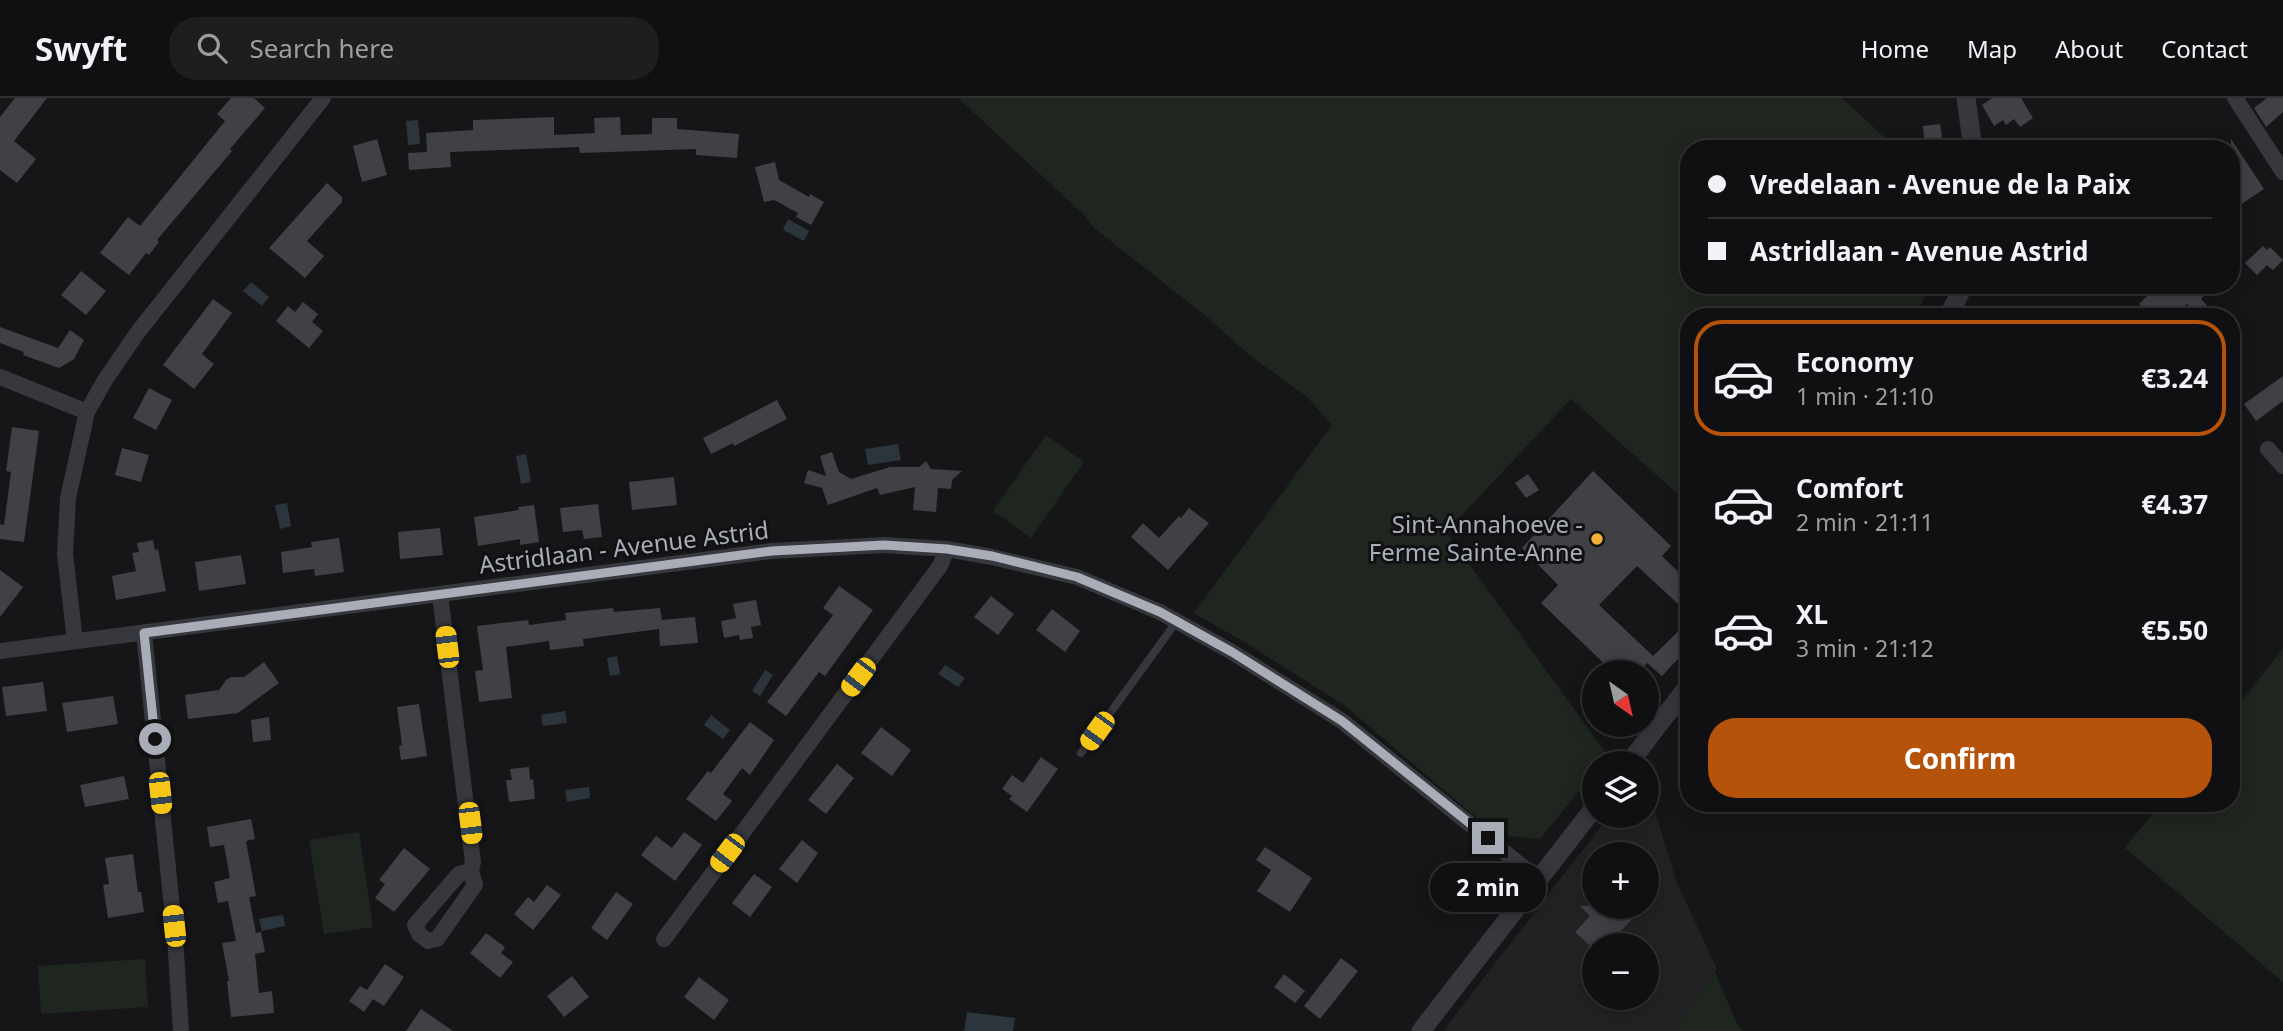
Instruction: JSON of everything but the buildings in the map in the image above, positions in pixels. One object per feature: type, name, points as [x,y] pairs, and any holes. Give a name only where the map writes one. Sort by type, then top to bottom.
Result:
[{"type":"street","points":[[75,641],[65,554],[68,498],[87,412],[131,342],[323,98]]},
{"type":"street","points":[[1966,98],[1972,140]]},
{"type":"street","points":[[2235,98],[2283,172]]},
{"type":"street","points":[[0,377],[87,412]]},
{"type":"street","points":[[2269,449],[2283,466]]},
{"type":"street","name":"Astridlaan - Avenue Astrid","points":[[0,651],[772,551],[884,545],[947,549],[992,556],[1077,577],[1177,621],[1342,721],[1539,880]]},
{"type":"street","points":[[664,939],[940,566],[947,549]]},
{"type":"street","points":[[440,595],[473,847],[471,871]]},
{"type":"street","points":[[144,633],[175,937],[181,1031]]},
{"type":"street","points":[[1638,751],[1680,697]]},
{"type":"street","points":[[1420,1031],[1582,824]]},
{"type":"lane","points":[[1082,753],[1177,621]]},
{"type":"shaded area","points":[[958,98],[1842,98],[1887,140],[1680,140],[1680,294],[1926,294],[1920,308],[1680,308],[1680,496],[1571,399],[1446,532],[1582,720],[1582,737],[1594,737],[1604,751],[1582,751],[1582,788],[1540,839],[1497,835],[1345,706],[1194,613],[1332,425],[1306,396],[1249,355],[1206,316],[1094,228],[1083,214]]},
{"type":"shaded area","points":[[418,120],[420,144],[408,145],[406,121]]},
{"type":"shaded area","points":[[788,219],[809,231],[804,241],[783,230]]},
{"type":"shaded area","points":[[251,282],[269,297],[262,306],[243,291]]},
{"type":"shaded area","points":[[1046,435],[1084,462],[1031,538],[993,511]]},
{"type":"shaded area","points":[[898,444],[901,460],[868,465],[865,449]]},
{"type":"shaded area","points":[[526,454],[531,482],[521,484],[516,456]]},
{"type":"shaded area","points":[[287,503],[291,526],[280,529],[275,505]]},
{"type":"shaded area","points":[[2283,649],[2283,982],[2125,848],[2154,812],[2240,812],[2240,703]]},
{"type":"shaded area","points":[[617,656],[620,674],[610,676],[607,658]]},
{"type":"shaded area","points":[[945,665],[965,678],[958,687],[938,674]]},
{"type":"shaded area","points":[[765,670],[773,675],[760,696],[752,691]]},
{"type":"shaded area","points":[[565,711],[567,723],[543,726],[541,715]]},
{"type":"shaded area","points":[[711,715],[730,730],[723,739],[704,725]]},
{"type":"shaded area","points":[[589,787],[590,798],[567,802],[565,790]]},
{"type":"shaded area","points":[[1659,824],[1677,883],[1717,969],[1675,1031],[1443,1031],[1582,851],[1582,919],[1659,919],[1659,842],[1589,842],[1600,828],[1659,828]]},
{"type":"shaded area","points":[[359,832],[373,927],[324,934],[309,840]]},
{"type":"shaded area","points":[[283,915],[285,926],[262,931],[259,919]]},
{"type":"shaded area","points":[[145,959],[148,1007],[41,1014],[38,966]]},
{"type":"shaded area","points":[[1715,972],[1736,1022],[1743,1031],[1674,1031]]},
{"type":"shaded area","points":[[967,1012],[1015,1018],[1013,1031],[964,1031]]},
{"type":"place","name":"Sint-Annahoeve - Ferme Sainte-Anne","points":[[1597,539]]},
{"type":"route","points":[[155,739],[144,633],[772,551],[884,545],[947,549],[992,556],[1077,577],[1160,612],[1232,652],[1342,721],[1488,838]]}]
